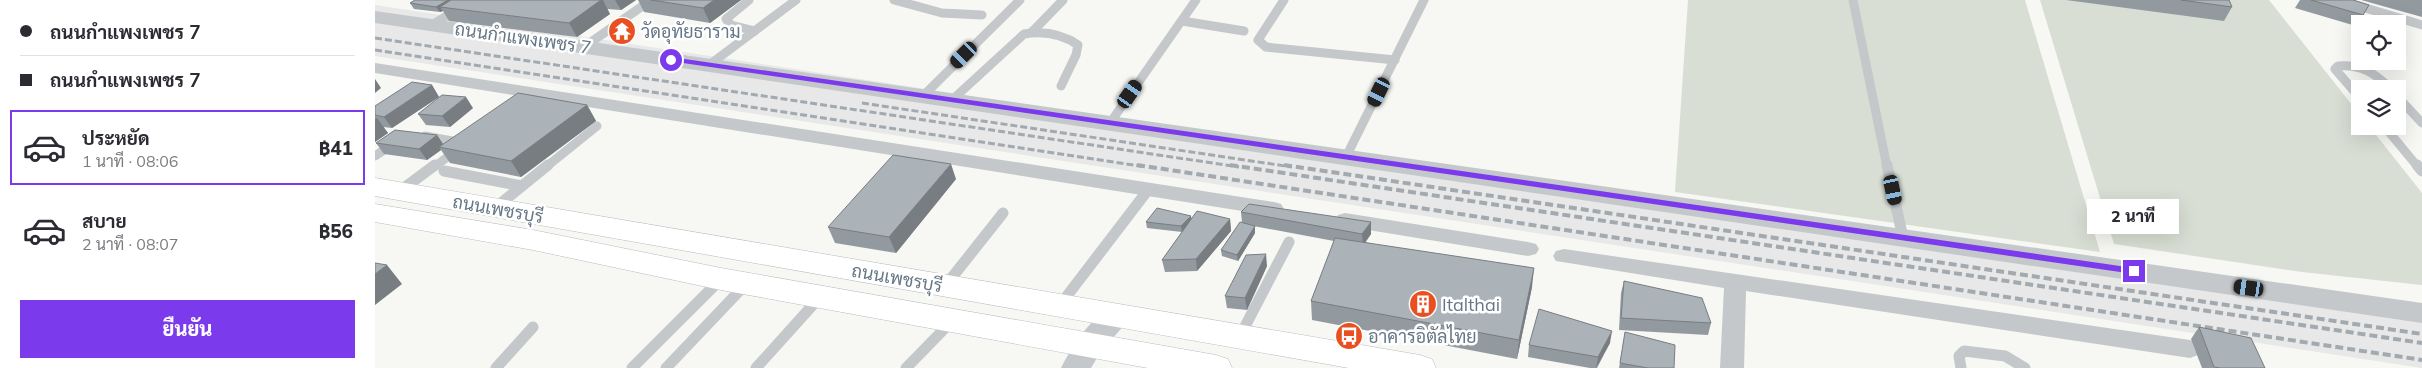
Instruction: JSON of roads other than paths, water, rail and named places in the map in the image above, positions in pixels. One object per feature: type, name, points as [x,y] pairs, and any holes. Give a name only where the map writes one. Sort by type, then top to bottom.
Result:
[{"type":"main road","name":"ถนนเพชรบุรี","points":[[387,190],[1420,368]]},
{"type":"main road","name":"ถนนเพชรบุรี","points":[[375,213],[533,240],[734,281],[953,320],[1083,357],[1216,368]]},
{"type":"street","name":"ถนนกำแพงเพชร 7","points":[[375,17],[2422,313]]},
{"type":"street","points":[[375,68],[1294,212]]},
{"type":"street","points":[[1323,217],[1528,249]]},
{"type":"street","points":[[1565,256],[1735,283],[2190,349]]},
{"type":"street","points":[[1732,368],[1735,283]]},
{"type":"street","points":[[1083,357],[1118,316]]},
{"type":"lane","points":[[432,25],[472,0]]},
{"type":"lane","points":[[584,47],[651,0]]},
{"type":"lane","points":[[749,0],[726,18],[731,25],[755,31]]},
{"type":"lane","points":[[709,65],[796,0]]},
{"type":"lane","points":[[897,0],[942,13],[982,15]]},
{"type":"lane","points":[[923,96],[1020,0]]},
{"type":"lane","points":[[1032,32],[1063,0]]},
{"type":"lane","points":[[1110,123],[1196,0]]},
{"type":"lane","points":[[1284,0],[1258,40],[1266,47],[1395,60]]},
{"type":"lane","points":[[1347,157],[1424,0]]},
{"type":"lane","points":[[1853,0],[1863,55],[1903,238]]},
{"type":"lane","points":[[2339,0],[2422,25]]},
{"type":"lane","points":[[1182,20],[1244,31]]},
{"type":"lane","points":[[952,100],[1024,34],[1032,32],[1071,39],[1079,45],[1061,86]]},
{"type":"lane","points":[[2351,88],[2335,69],[2338,66],[2350,64],[2367,68],[2383,80]]},
{"type":"lane","points":[[2406,106],[2422,123]]},
{"type":"lane","points":[[494,208],[597,126]]},
{"type":"lane","points":[[2392,135],[2422,171]]},
{"type":"lane","points":[[375,156],[407,138],[428,136],[466,143],[387,190]]},
{"type":"lane","points":[[444,171],[522,186]]},
{"type":"lane","points":[[1059,306],[1148,190]]},
{"type":"lane","points":[[945,286],[1003,213]]},
{"type":"lane","points":[[1240,337],[1289,242]]},
{"type":"lane","points":[[632,368],[734,281]]},
{"type":"lane","points":[[666,368],[734,281]]},
{"type":"lane","points":[[755,368],[821,297]]},
{"type":"lane","points":[[906,368],[953,320]]},
{"type":"lane","points":[[496,368],[533,327]]},
{"type":"lane","points":[[1961,368],[1959,356],[1964,351],[2013,358],[2025,368]]},
{"type":"railway","points":[[375,38],[1239,167]]},
{"type":"railway","points":[[375,50],[1146,167]]},
{"type":"railway","points":[[862,103],[1292,167]]},
{"type":"railway","points":[[1137,165],[2422,360]]},
{"type":"railway","points":[[1230,165],[2422,343]]},
{"type":"railway","points":[[1284,165],[2422,334]]},
{"type":"place","name":"วัดอุทัยธาราม","points":[[622,31]]},
{"type":"place","name":"Italthai","points":[[1423,304]]},
{"type":"place","name":"อาคารอิตัลไทย","points":[[1349,336]]}]
